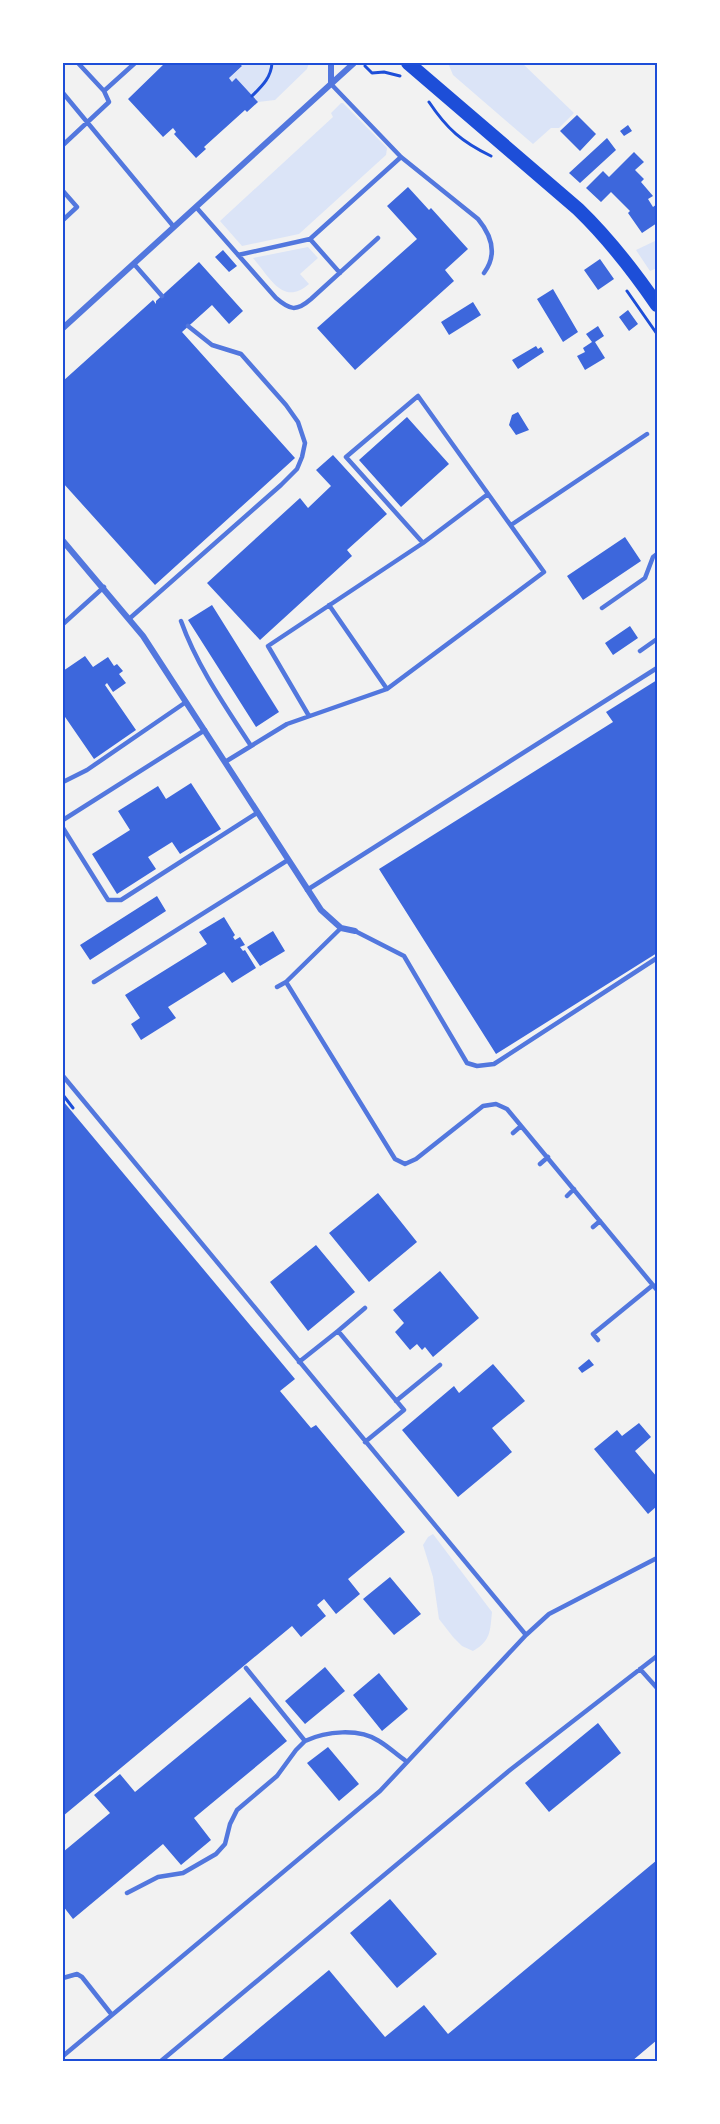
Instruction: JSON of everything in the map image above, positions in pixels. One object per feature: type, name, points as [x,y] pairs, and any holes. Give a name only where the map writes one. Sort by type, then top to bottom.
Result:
[{"type":"main road","points":[[408,63],[602,232],[657,305]]},
{"type":"street","points":[[331,63],[331,84]]},
{"type":"street","points":[[63,328],[354,63]]},
{"type":"street","points":[[63,541],[143,636],[321,910],[341,928],[355,932]]},
{"type":"lane","points":[[63,145],[109,102],[104,92],[78,63]]},
{"type":"lane","points":[[104,92],[135,63]]},
{"type":"lane","points":[[331,84],[401,157],[478,219],[486,230],[494,249],[484,273]]},
{"type":"lane","points":[[63,93],[174,227]]},
{"type":"lane","points":[[238,255],[310,239],[401,157]]},
{"type":"lane","points":[[63,191],[77,207],[63,220]]},
{"type":"lane","points":[[196,207],[276,298],[286,307],[295,309],[302,307],[378,238]]},
{"type":"lane","points":[[310,239],[340,273]]},
{"type":"lane","points":[[134,264],[162,296]]},
{"type":"lane","points":[[129,619],[281,485],[297,469],[304,450],[305,443],[298,422],[241,354],[212,345],[188,326]]},
{"type":"lane","points":[[225,762],[286,724],[387,689],[544,572],[418,396],[346,457],[423,543]]},
{"type":"lane","points":[[511,525],[647,434]]},
{"type":"lane","points":[[309,716],[268,646],[423,543],[488,494]]},
{"type":"lane","points":[[602,608],[645,578],[653,557],[657,554]]},
{"type":"lane","points":[[63,624],[104,587]]},
{"type":"lane","points":[[329,605],[387,689]]},
{"type":"lane","points":[[181,621],[216,692],[251,746]]},
{"type":"lane","points":[[640,651],[657,639]]},
{"type":"lane","points":[[307,890],[657,668]]},
{"type":"lane","points":[[63,782],[87,770],[186,702]]},
{"type":"lane","points":[[63,820],[204,730]]},
{"type":"lane","points":[[63,828],[108,900],[121,900],[257,813]]},
{"type":"lane","points":[[94,982],[288,860]]},
{"type":"lane","points":[[278,987],[341,928]]},
{"type":"lane","points":[[355,932],[404,956],[467,1063],[477,1066],[494,1064],[657,958]]},
{"type":"lane","points":[[285,982],[395,1159],[405,1164],[416,1159],[483,1106],[496,1104],[507,1109],[657,1290]]},
{"type":"lane","points":[[300,1023],[308,1019]]},
{"type":"lane","points":[[324,1060],[331,1056]]},
{"type":"lane","points":[[63,1076],[526,1635]]},
{"type":"lane","points":[[347,1097],[353,1092]]},
{"type":"lane","points":[[513,1133],[521,1126]]},
{"type":"lane","points":[[370,1134],[377,1130]]},
{"type":"lane","points":[[540,1164],[548,1157]]},
{"type":"lane","points":[[567,1196],[574,1189]]},
{"type":"lane","points":[[593,1227],[600,1221]]},
{"type":"lane","points":[[621,1260],[627,1254]]},
{"type":"lane","points":[[598,1340],[593,1334],[653,1285]]},
{"type":"lane","points":[[300,1362],[365,1308]]},
{"type":"lane","points":[[338,1331],[404,1410],[365,1442]]},
{"type":"lane","points":[[396,1401],[440,1365]]},
{"type":"lane","points":[[63,2056],[380,1791],[526,1635],[549,1614],[657,1558]]},
{"type":"lane","points":[[160,2061],[510,1770],[657,1656]]},
{"type":"lane","points":[[246,1668],[305,1741]]},
{"type":"lane","points":[[640,1669],[657,1688]]},
{"type":"lane","points":[[127,1893],[158,1877],[183,1873],[216,1854],[225,1844],[230,1824],[237,1810],[277,1776],[305,1741],[317,1736],[348,1733],[363,1735],[378,1740],[406,1761]]},
{"type":"lane","points":[[63,1977],[77,1974],[82,1977],[112,2015]]},
{"type":"path","points":[[252,96],[266,81],[272,71],[272,63]]},
{"type":"path","points":[[361,63],[372,73],[384,72],[400,76],[407,82]]},
{"type":"path","points":[[429,101],[444,124],[467,144],[497,158]]},
{"type":"path","points":[[626,290],[657,334]]},
{"type":"shaded area","points":[[239,63],[309,63],[307,69],[275,100],[258,102],[236,79],[232,82],[229,78],[242,67]]},
{"type":"shaded area","points":[[448,63],[522,63],[574,113],[559,128],[551,128],[533,144],[453,75]]},
{"type":"shaded area","points":[[341,103],[387,148],[386,155],[299,234],[242,246],[220,221],[333,117],[331,113]]},
{"type":"shaded area","points":[[657,240],[657,268],[650,271],[636,250]]},
{"type":"shaded area","points":[[308,247],[318,258],[300,274],[309,284],[292,292],[284,291],[271,281],[253,258]]},
{"type":"shaded area","points":[[433,1534],[492,1612],[490,1630],[486,1639],[473,1651],[462,1646],[439,1619],[433,1577],[423,1545]]},
{"type":"building","points":[[165,63],[239,63],[242,66],[229,78],[232,82],[236,78],[258,102],[247,112],[245,110],[204,147],[206,149],[196,158],[174,134],[176,132],[173,128],[163,137],[128,99]]},
{"type":"building","points":[[577,115],[596,134],[580,151],[560,131]]},
{"type":"building","points":[[628,125],[632,131],[624,136],[620,131]]},
{"type":"building","points":[[607,138],[616,150],[580,183],[569,173]]},
{"type":"building","points":[[634,152],[644,162],[635,170],[644,179],[641,182],[653,196],[648,199],[653,207],[657,204],[657,223],[642,233],[628,213],[630,211],[611,192],[601,202],[586,188],[603,171],[609,177]]},
{"type":"building","points":[[408,187],[429,210],[431,208],[468,249],[445,270],[454,281],[355,370],[317,328],[417,239],[387,206]]},
{"type":"building","points":[[223,250],[237,266],[229,272],[215,257]]},
{"type":"building","points":[[600,259],[614,279],[598,290],[584,270]]},
{"type":"building","points":[[199,262],[243,311],[229,324],[212,305],[182,332],[295,458],[155,585],[63,483],[63,381],[153,300],[156,304],[156,301]]},
{"type":"building","points":[[553,289],[578,332],[563,342],[537,299]]},
{"type":"building","points":[[473,302],[481,315],[449,335],[441,322]]},
{"type":"building","points":[[628,310],[638,324],[629,331],[619,317]]},
{"type":"building","points":[[598,326],[604,336],[595,342],[605,358],[585,370],[577,356],[585,352],[583,348],[592,342],[586,334]]},
{"type":"building","points":[[536,346],[538,349],[541,347],[544,352],[518,369],[512,360]]},
{"type":"building","points":[[518,412],[529,430],[516,435],[509,425],[512,415]]},
{"type":"building","points":[[407,417],[449,464],[401,507],[359,460]]},
{"type":"building","points":[[333,455],[387,514],[347,550],[352,556],[260,640],[207,583],[300,498],[308,508],[331,486],[316,470]]},
{"type":"building","points":[[625,537],[641,561],[583,600],[567,576]]},
{"type":"building","points":[[212,605],[279,712],[256,727],[188,620]]},
{"type":"building","points":[[630,626],[638,638],[613,655],[605,643]]},
{"type":"building","points":[[85,656],[93,667],[108,657],[114,666],[117,664],[123,671],[119,674],[126,683],[113,692],[107,683],[105,685],[136,730],[94,759],[63,714],[63,671]]},
{"type":"building","points":[[657,680],[657,953],[496,1054],[379,869],[613,722],[606,712]]},
{"type":"building","points":[[191,783],[221,829],[180,854],[172,842],[148,857],[156,869],[117,894],[92,854],[130,830],[118,811],[158,786],[166,799]]},
{"type":"building","points":[[157,896],[166,911],[90,960],[80,945]]},
{"type":"building","points":[[224,917],[235,935],[233,937],[235,940],[240,937],[245,945],[240,947],[243,951],[245,950],[256,968],[232,983],[224,972],[168,1007],[176,1018],[141,1040],[131,1024],[140,1018],[125,995],[207,944],[199,932]]},
{"type":"building","points":[[273,931],[285,951],[260,966],[247,947]]},
{"type":"building","points":[[63,1101],[295,1379],[280,1391],[311,1428],[316,1425],[405,1532],[348,1579],[360,1594],[336,1614],[324,1599],[317,1605],[326,1616],[301,1637],[292,1626],[63,1816]]},
{"type":"building","points":[[378,1193],[417,1242],[369,1282],[329,1233]]},
{"type":"building","points":[[316,1245],[355,1292],[308,1331],[270,1282]]},
{"type":"building","points":[[440,1271],[479,1318],[433,1357],[425,1347],[422,1350],[417,1344],[410,1350],[395,1332],[404,1323],[393,1310]]},
{"type":"building","points":[[589,1359],[594,1365],[582,1373],[578,1368]]},
{"type":"building","points":[[493,1364],[525,1401],[492,1428],[512,1452],[458,1497],[402,1430],[454,1386],[459,1393]]},
{"type":"building","points":[[639,1423],[651,1437],[635,1451],[657,1477],[657,1506],[648,1514],[594,1449],[617,1430],[622,1436]]},
{"type":"building","points":[[390,1577],[421,1614],[394,1635],[363,1599]]},
{"type":"building","points":[[325,1667],[345,1691],[305,1724],[285,1701]]},
{"type":"building","points":[[379,1673],[408,1709],[382,1731],[353,1695]]},
{"type":"building","points":[[250,1697],[287,1741],[194,1818],[211,1840],[181,1865],[163,1844],[73,1919],[63,1906],[63,1852],[110,1813],[94,1795],[120,1774],[135,1792]]},
{"type":"building","points":[[598,1723],[621,1753],[549,1812],[525,1783]]},
{"type":"building","points":[[328,1747],[359,1784],[339,1801],[307,1763]]},
{"type":"building","points":[[657,1860],[657,2040],[632,2061],[220,2061],[329,1970],[385,2037],[424,2005],[448,2034]]},
{"type":"building","points":[[390,1899],[437,1954],[397,1988],[350,1933]]}]
